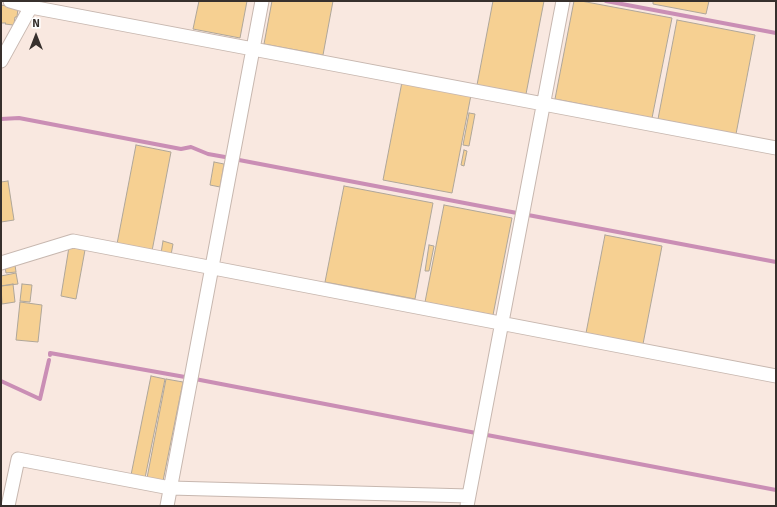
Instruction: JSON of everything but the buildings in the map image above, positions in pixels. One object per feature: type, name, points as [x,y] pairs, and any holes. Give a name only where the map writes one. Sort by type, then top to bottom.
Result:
[{"type":"street","points":[[10,1],[32,4],[252,49],[776,148]]},
{"type":"street","points":[[166,506],[262,1]]},
{"type":"street","points":[[8,506],[18,459],[170,488],[468,501],[563,1]]},
{"type":"street","points":[[1,61],[32,4]]},
{"type":"street","points":[[1,263],[73,241],[776,376]]},
{"type":"waterway","points":[[606,1],[776,33]]},
{"type":"waterway","points":[[1,119],[19,118],[181,149],[191,147],[208,154],[225,157]]},
{"type":"waterway","points":[[239,160],[517,213]]},
{"type":"waterway","points":[[528,215],[776,262]]},
{"type":"waterway","points":[[50,355],[50,353],[185,377]]},
{"type":"waterway","points":[[1,381],[40,399],[49,360]]},
{"type":"waterway","points":[[195,379],[476,433]]},
{"type":"waterway","points":[[487,435],[776,490]]}]
